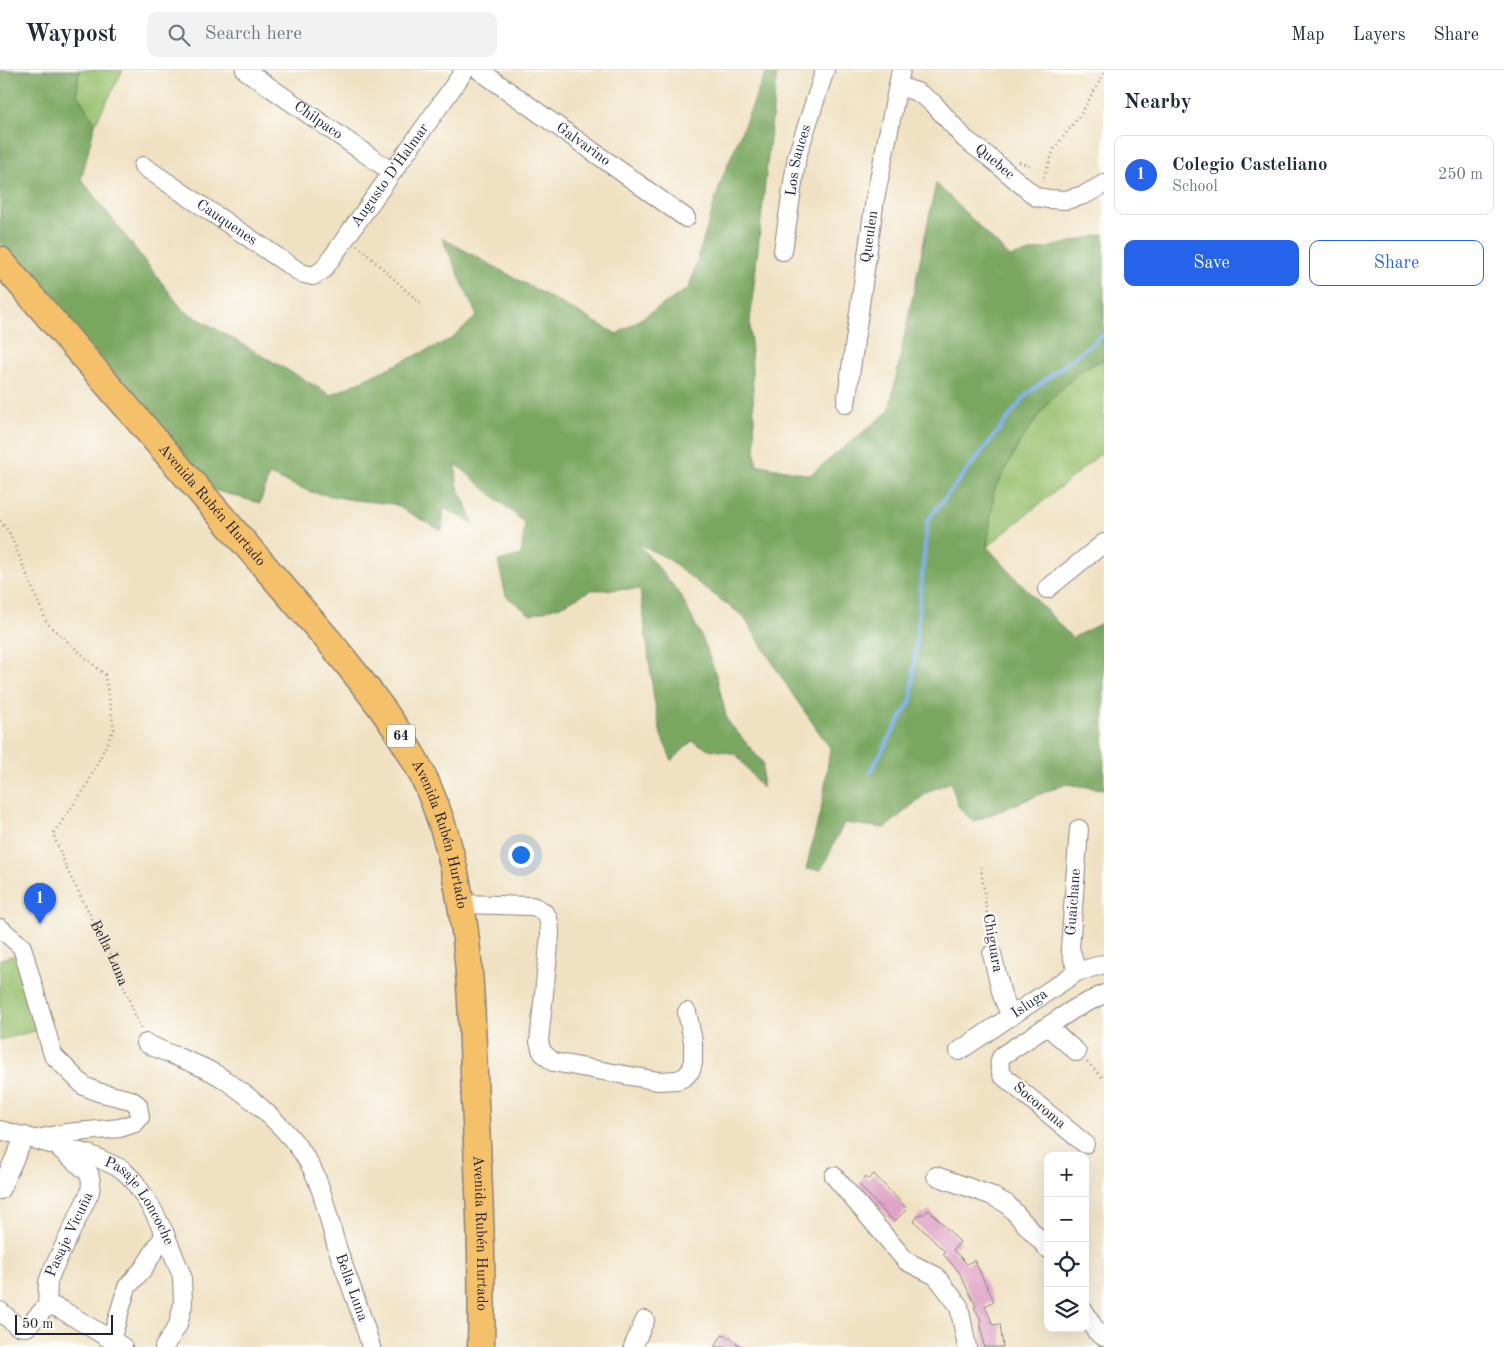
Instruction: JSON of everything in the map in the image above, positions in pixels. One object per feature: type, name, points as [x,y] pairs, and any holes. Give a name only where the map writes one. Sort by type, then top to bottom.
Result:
[{"type":"highway","name":"Avenida Rubén Hurtado","points":[[0,260],[322,634],[385,712],[408,748],[434,802],[452,860],[462,904],[468,953],[482,1262],[481,1347]]},
{"type":"highway","name":"Avenida Rubén Hurtado","points":[[0,284],[343,683],[371,718],[388,744],[416,799],[438,863],[449,914],[454,961],[468,1253],[467,1347]]},
{"type":"street","name":"Chilpaco","points":[[245,70],[392,172]]},
{"type":"street","name":"Augusto D'Halmar","points":[[313,276],[323,270],[465,70]]},
{"type":"street","name":"Galvarino","points":[[480,70],[686,218]]},
{"type":"street","name":"Los Sauces","points":[[782,251],[797,156],[825,70]]},
{"type":"street","name":"Quebec","points":[[899,78],[933,103],[965,139],[1036,197]]},
{"type":"street","name":"Queulen","points":[[846,404],[875,199],[899,78]]},
{"type":"street","name":"Cauquenes","points":[[143,166],[301,273],[313,276]]},
{"type":"street","points":[[1036,197],[1066,200],[1084,195],[1104,184]]},
{"type":"street","points":[[1047,589],[1104,543]]},
{"type":"street","name":"Guaichane","points":[[1077,972],[1070,948],[1079,830]]},
{"type":"street","points":[[462,904],[532,906],[540,908],[545,913],[549,920],[550,935],[539,1042],[542,1052],[553,1062],[658,1081],[677,1080],[686,1077],[693,1063],[693,1041],[687,1012]]},
{"type":"street","points":[[0,928],[22,948],[53,1055],[84,1086],[98,1092],[131,1100],[138,1105],[140,1111],[140,1117],[135,1123],[120,1128],[31,1138],[0,1190]]},
{"type":"street","name":"Chiguara","points":[[992,954],[1002,995],[1011,1017]]},
{"type":"street","name":"Isluga","points":[[959,1051],[1077,972],[1104,964]]},
{"type":"street","name":"Isluga","points":[[999,1064],[1003,1055],[1074,1009],[1104,994]]},
{"type":"street","points":[[1048,1026],[1077,1052]]},
{"type":"street","name":"Bella Luna","points":[[146,1043],[162,1052],[205,1068],[225,1080],[273,1120],[298,1146],[310,1163],[316,1179],[333,1236],[371,1347]]},
{"type":"street","name":"Socoroma","points":[[999,1064],[1002,1075],[1085,1144]]},
{"type":"street","name":"Pasaje Loncoche","points":[[0,1130],[91,1155],[122,1169],[134,1181],[151,1207],[165,1234],[182,1276],[183,1304],[178,1325],[164,1347]]},
{"type":"street","name":"Pasaje Vicuña","points":[[47,1306],[48,1282],[83,1211],[90,1192],[91,1182],[89,1173],[56,1145]]},
{"type":"street","points":[[834,1176],[906,1261],[936,1276],[959,1306],[967,1347]]},
{"type":"street","points":[[936,1176],[990,1195],[1007,1204],[1044,1245]]},
{"type":"street","points":[[0,1311],[20,1327],[28,1327],[47,1306],[55,1306],[117,1344],[127,1287],[143,1269],[165,1234]]},
{"type":"street","points":[[1089,1319],[1096,1331],[1104,1337]]},
{"type":"street","points":[[633,1347],[645,1320]]},
{"type":"path","points":[[1036,197],[1054,149],[1081,114],[1104,73]]},
{"type":"path","points":[[347,235],[423,306]]},
{"type":"path","name":"Bella Luna","points":[[0,521],[9,532],[46,624],[105,675],[114,729],[86,787],[54,834],[68,872],[113,959],[146,1043]]},
{"type":"path","name":"Chiguara","points":[[981,867],[992,954]]},
{"type":"path","points":[[1077,1052],[1104,1079]]},
{"type":"green space","points":[[0,70],[79,70],[77,94],[95,124],[81,179],[183,310],[331,395],[451,339],[477,316],[442,238],[617,334],[689,288],[721,181],[767,70],[779,70],[777,73],[750,322],[756,464],[810,475],[889,411],[936,183],[1010,257],[1104,234],[1104,359],[1080,371],[1050,400],[1020,442],[994,491],[987,547],[1072,638],[1104,622],[1104,789],[1065,784],[973,822],[958,806],[951,782],[929,791],[885,828],[844,823],[821,870],[806,869],[823,800],[830,748],[791,692],[743,616],[670,560],[638,543],[680,594],[704,642],[717,678],[727,720],[763,763],[762,788],[736,754],[709,749],[692,741],[672,761],[661,735],[654,699],[640,589],[591,590],[563,605],[531,615],[506,596],[498,561],[521,555],[525,523],[456,464],[457,484],[474,524],[444,508],[442,531],[394,504],[353,500],[311,492],[269,475],[260,503],[213,490],[0,243]]},
{"type":"green space","points":[[79,70],[123,70],[95,124],[77,94]]},
{"type":"green space","points":[[1104,359],[1104,451],[987,547],[994,491],[1020,442],[1050,400],[1080,371]]},
{"type":"green space","points":[[20,954],[38,1030],[0,1040],[0,959]]},
{"type":"building","points":[[874,1174],[907,1209],[894,1222],[859,1185],[866,1177],[868,1179]]},
{"type":"building","points":[[929,1210],[960,1242],[953,1250],[967,1264],[974,1260],[994,1301],[985,1306],[993,1325],[1000,1324],[1003,1347],[984,1347],[980,1318],[974,1307],[976,1306],[959,1272],[943,1254],[945,1252],[914,1221],[921,1213],[923,1215]]},
{"type":"building","points":[[723,1334],[743,1347],[714,1347]]},
{"type":"waterway","points":[[870,772],[911,700],[927,521],[1027,394],[1104,334]]},
{"type":"place","name":"Colegio Casteliano","points":[[40,924]]}]
